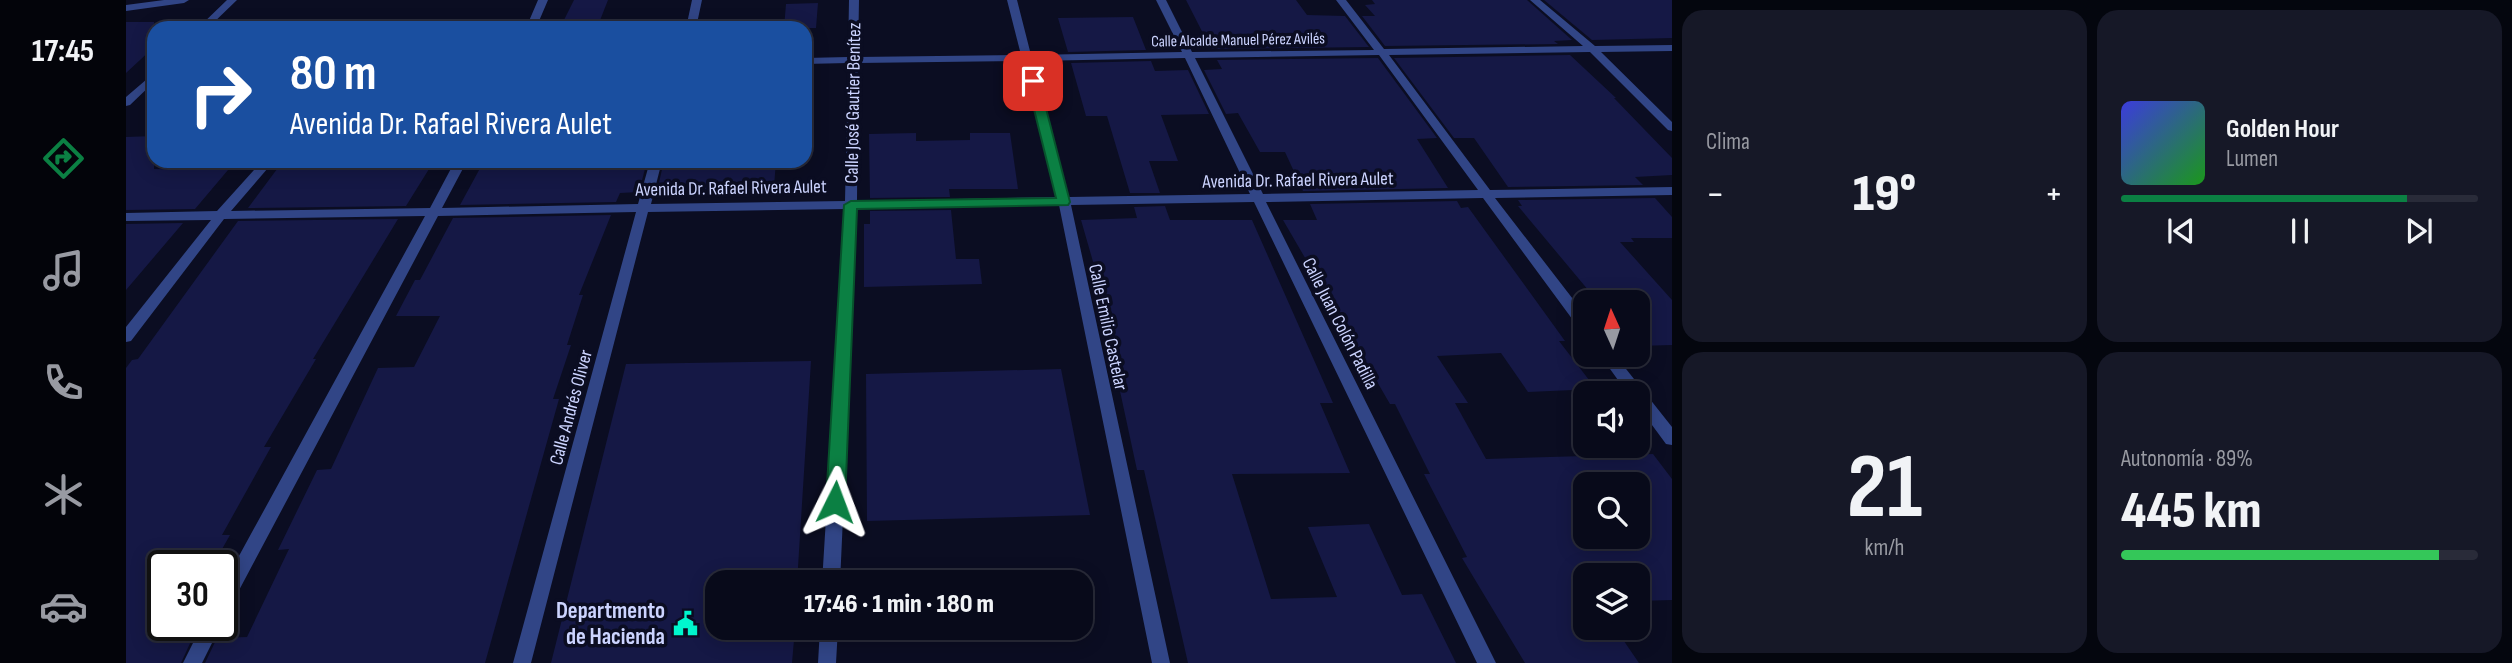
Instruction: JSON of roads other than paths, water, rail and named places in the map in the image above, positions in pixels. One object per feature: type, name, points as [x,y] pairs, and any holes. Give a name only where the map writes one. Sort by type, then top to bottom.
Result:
[{"type":"street","points":[[126,8],[184,0]]},
{"type":"street","points":[[210,21],[232,0]]},
{"type":"street","points":[[534,21],[543,0]]},
{"type":"street","points":[[692,21],[697,0]]},
{"type":"street","name":"Calle José Gautier Benítez","points":[[832,570],[851,205],[854,0]]},
{"type":"street","name":"Calle Emilio Castelar","points":[[1012,0],[1063,202],[1161,663]]},
{"type":"street","name":"Calle Juan Colón Padilla","points":[[1161,0],[1487,663]]},
{"type":"street","points":[[1341,0],[1573,310]]},
{"type":"street","points":[[1535,0],[1592,49],[1672,128]]},
{"type":"street","name":"Calle Alcalde Manuel Pérez Avilés","points":[[812,61],[1672,48]]},
{"type":"street","points":[[126,103],[147,83]]},
{"type":"street","points":[[126,337],[221,215],[262,168]]},
{"type":"street","points":[[238,576],[457,168]]},
{"type":"street","name":"Calle Andrés Oliver","points":[[522,663],[654,168]]},
{"type":"street","name":"Avenida Dr. Rafael Rivera Aulet","points":[[126,217],[1672,191]]},
{"type":"street","points":[[1650,410],[1672,439]]},
{"type":"street","points":[[827,663],[828,640]]},
{"type":"street","points":[[192,663],[204,641]]},
{"type":"place","name":"Departmento de Hacienda","points":[[685,623]]}]
